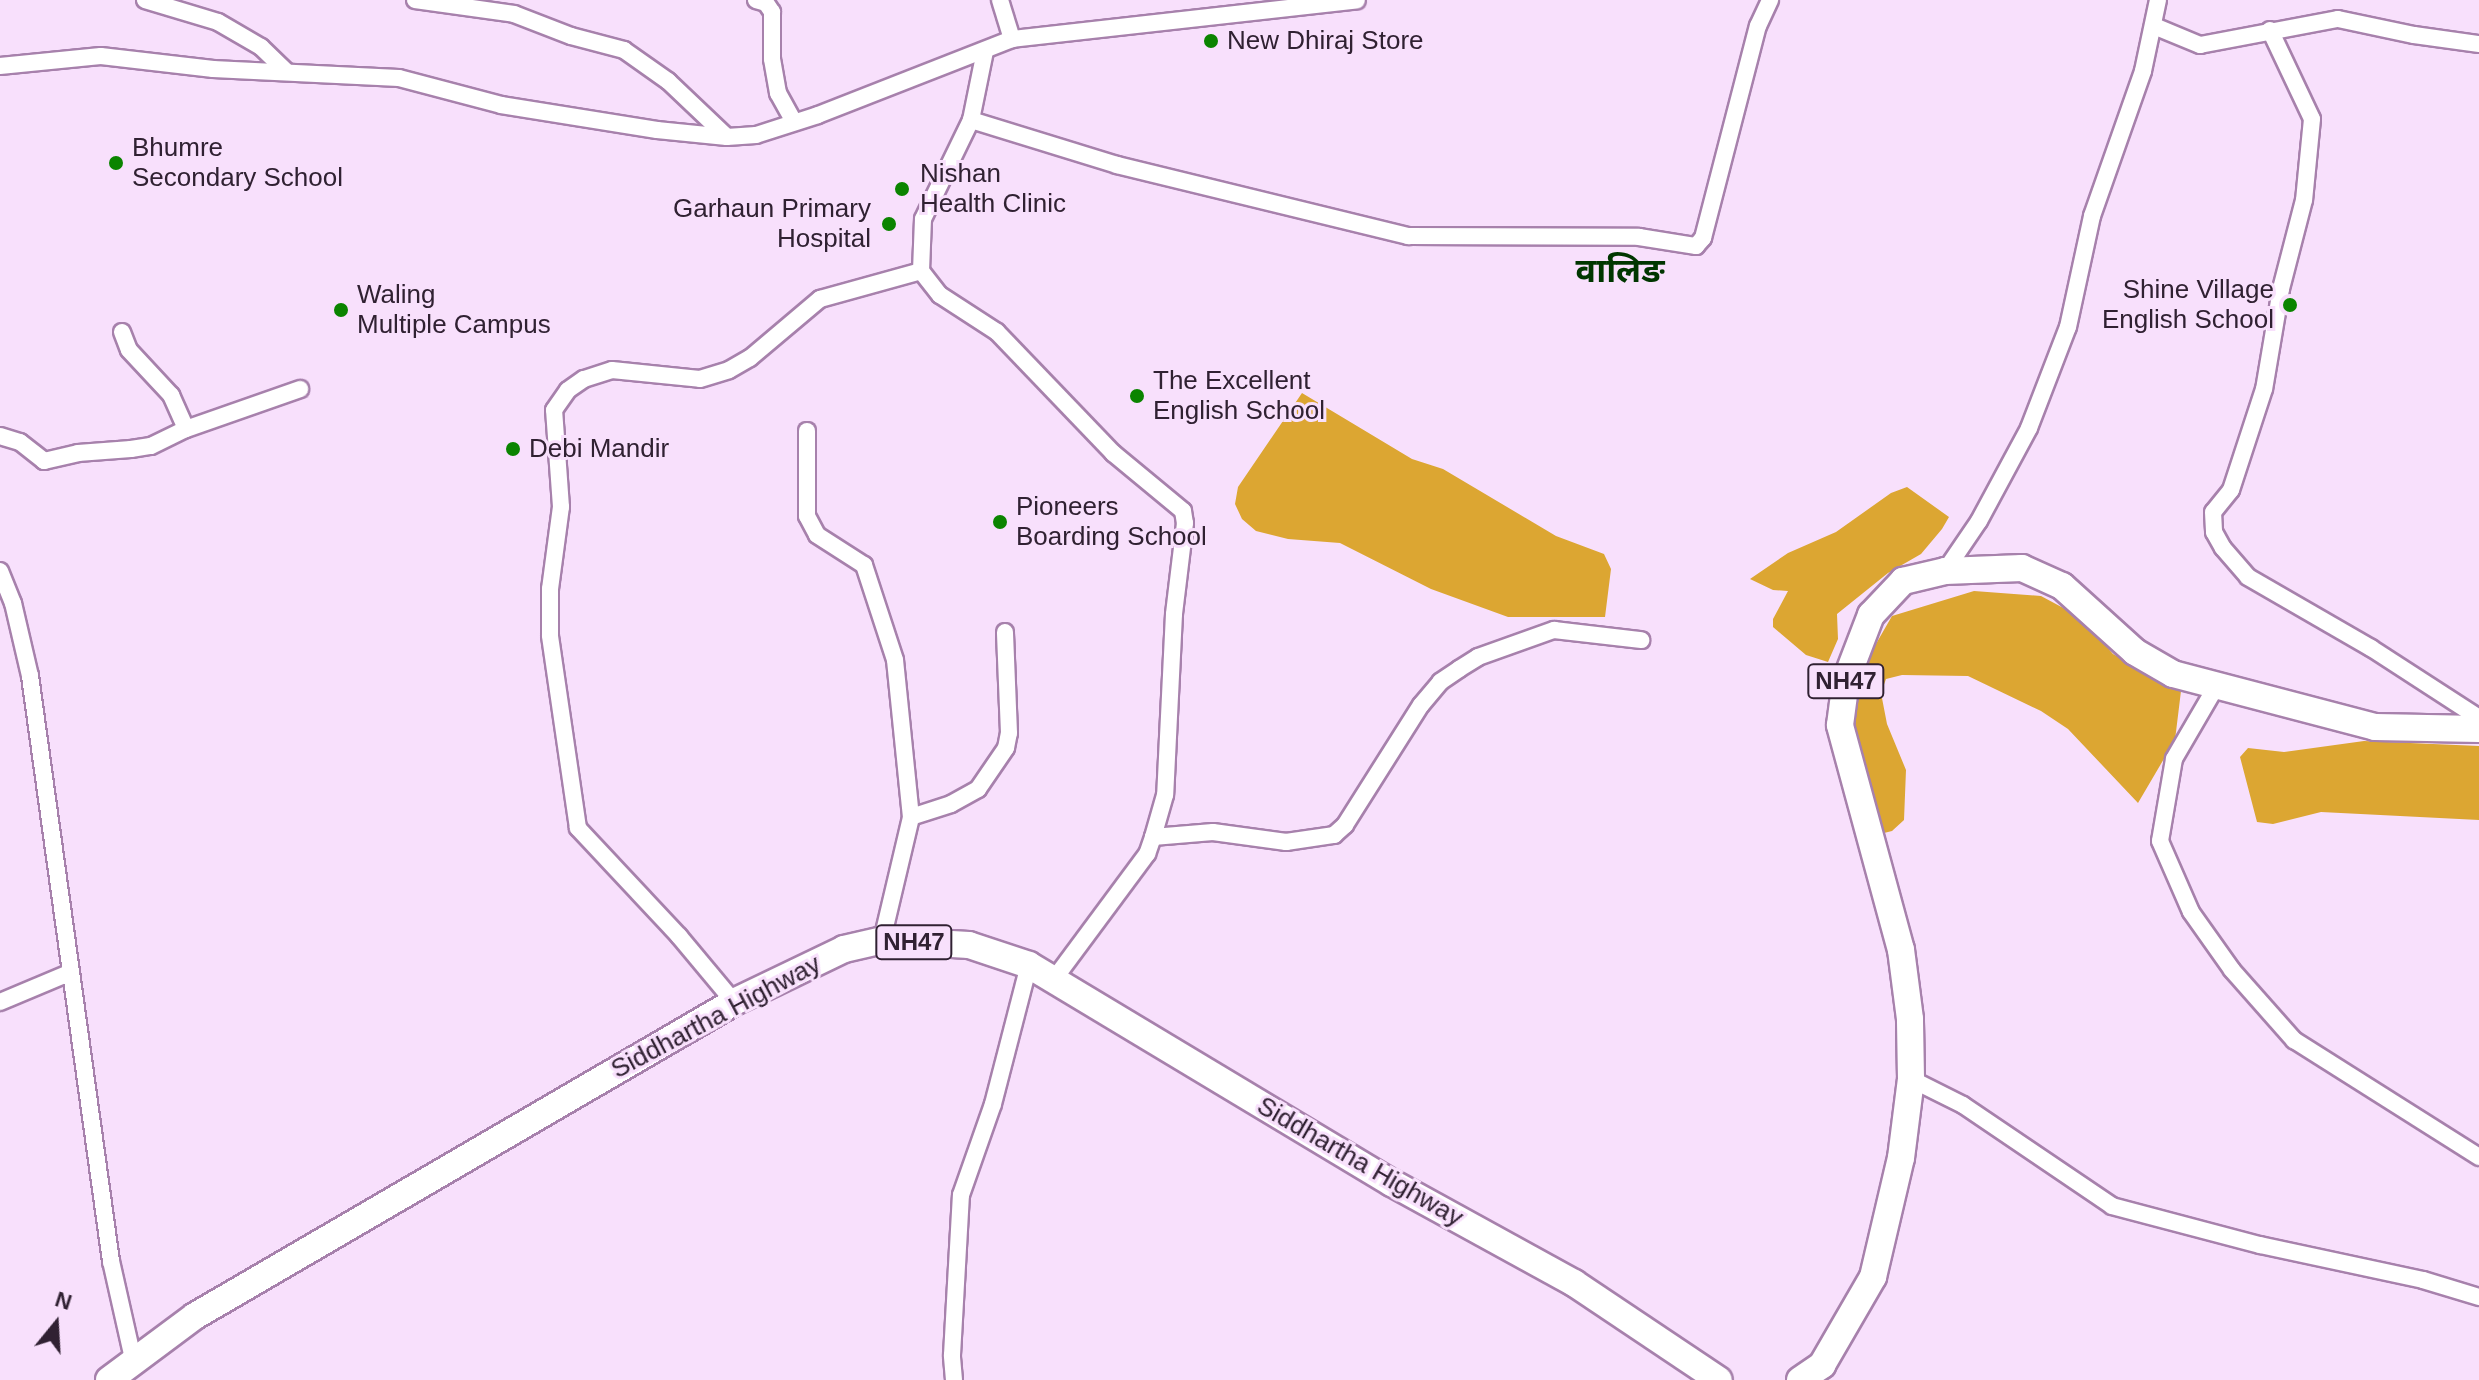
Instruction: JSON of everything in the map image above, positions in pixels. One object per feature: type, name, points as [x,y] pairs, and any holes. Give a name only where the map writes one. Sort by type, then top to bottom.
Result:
[{"type":"highway","name":"NH47","points":[[1800,1380],[1822,1365],[1873,1277],[1901,1158],[1911,1079],[1910,1019],[1901,950],[1840,725],[1846,680],[1871,615],[1903,581],[1945,571],[2022,568],[2062,586],[2135,652],[2173,674],[2375,727],[2479,729]]},
{"type":"highway","name":"Siddhartha Highway","points":[[109,1380],[195,1316],[734,1002],[844,949],[882,940],[969,945],[1029,965],[1392,1183],[1574,1283],[1719,1380]]},
{"type":"street","points":[[145,0],[218,22],[261,47],[287,72]]},
{"type":"street","points":[[415,0],[514,14],[571,36],[624,50],[668,81],[727,137]]},
{"type":"street","points":[[756,0],[766,3],[772,12],[772,59],[778,93],[794,122]]},
{"type":"street","points":[[1000,0],[1012,39]]},
{"type":"street","points":[[0,66],[101,56],[213,69],[412,79],[501,105],[641,128],[727,137],[756,135],[794,122],[1012,39],[1265,5],[1357,0]]},
{"type":"street","points":[[971,120],[1146,173],[1408,236],[1639,237],[1696,246],[1703,238],[1758,26],[1770,0]]},
{"type":"street","points":[[1945,571],[1979,521],[2029,428],[2068,327],[2092,216],[2130,114],[2158,0]]},
{"type":"street","points":[[2154,26],[2200,45],[2338,19],[2414,35],[2479,44]]},
{"type":"street","points":[[2270,30],[2312,119],[2304,200],[2281,289],[2264,389],[2231,490],[2213,512],[2214,532],[2223,548],[2248,577],[2371,648],[2479,718]]},
{"type":"street","points":[[985,51],[971,120],[923,219],[921,271],[940,295],[997,332],[1113,453],[1183,511],[1185,523],[1174,614],[1165,795],[1153,837],[1147,854],[1054,979]]},
{"type":"street","points":[[734,1002],[679,936],[588,840],[574,814],[550,635],[550,589],[561,507],[554,410],[568,390],[584,379],[612,370],[700,379],[729,370],[750,358],[820,299],[921,271]]},
{"type":"street","points":[[122,332],[129,350],[171,395],[186,429]]},
{"type":"street","points":[[0,436],[20,442],[44,461],[78,453],[151,446],[186,429],[300,389]]},
{"type":"street","points":[[807,431],[807,516],[817,535],[864,565],[875,589],[895,660],[911,817],[882,940]]},
{"type":"street","points":[[0,571],[13,603],[30,676],[111,1261],[134,1363]]},
{"type":"street","points":[[1153,837],[1213,832],[1286,842],[1334,835],[1345,825],[1421,705],[1440,682],[1459,669],[1478,657],[1554,630],[1641,640]]},
{"type":"street","points":[[911,817],[951,804],[978,789],[1006,748],[1009,733],[1005,632]]},
{"type":"street","points":[[2217,685],[2174,759],[2160,841],[2191,912],[2232,970],[2294,1040],[2479,1157]]},
{"type":"street","points":[[954,1380],[952,1355],[961,1195],[993,1104],[1029,965]]},
{"type":"street","points":[[0,1002],[69,973]]},
{"type":"street","points":[[1911,1079],[1963,1105],[2112,1206],[2260,1245],[2423,1280],[2479,1297]]},
{"type":"shaded area","points":[[1302,393],[1412,459],[1443,469],[1556,536],[1604,554],[1611,569],[1605,617],[1508,617],[1431,589],[1340,543],[1288,539],[1256,531],[1242,519],[1235,504],[1238,487]]},
{"type":"shaded area","points":[[1907,487],[1949,517],[1942,529],[1921,554],[1888,573],[1837,614],[1838,639],[1828,662],[1806,655],[1773,627],[1773,619],[1788,591],[1773,590],[1750,579],[1788,553],[1836,532],[1891,493]]},
{"type":"shaded area","points":[[1974,591],[2041,596],[2082,618],[2113,654],[2181,691],[2175,740],[2138,803],[2068,729],[2041,711],[1968,676],[1902,675],[1886,679],[1881,693],[1887,724],[1906,770],[1904,820],[1892,831],[1876,835],[1849,705],[1850,689],[1892,616]]},
{"type":"shaded area","points":[[2364,741],[2479,746],[2479,820],[2321,812],[2273,824],[2257,822],[2240,757],[2248,748],[2284,752]]},
{"type":"place","name":"New Dhiraj Store","points":[[1211,41]]},
{"type":"place","name":"Bhumre Secondary School","points":[[116,163]]},
{"type":"place","name":"Nishan Health Clinic","points":[[902,189]]},
{"type":"place","name":"Garhaun Primary Hospital","points":[[889,224]]},
{"type":"place","name":"Shine Village English School","points":[[2290,305]]},
{"type":"place","name":"Waling Multiple Campus","points":[[341,310]]},
{"type":"place","name":"The Excellent English School","points":[[1137,396]]},
{"type":"place","name":"Debi Mandir","points":[[513,449]]},
{"type":"place","name":"Pioneers Boarding School","points":[[1000,522]]},
{"type":"district","name":"वालिङ","points":[[1620,271]]}]
